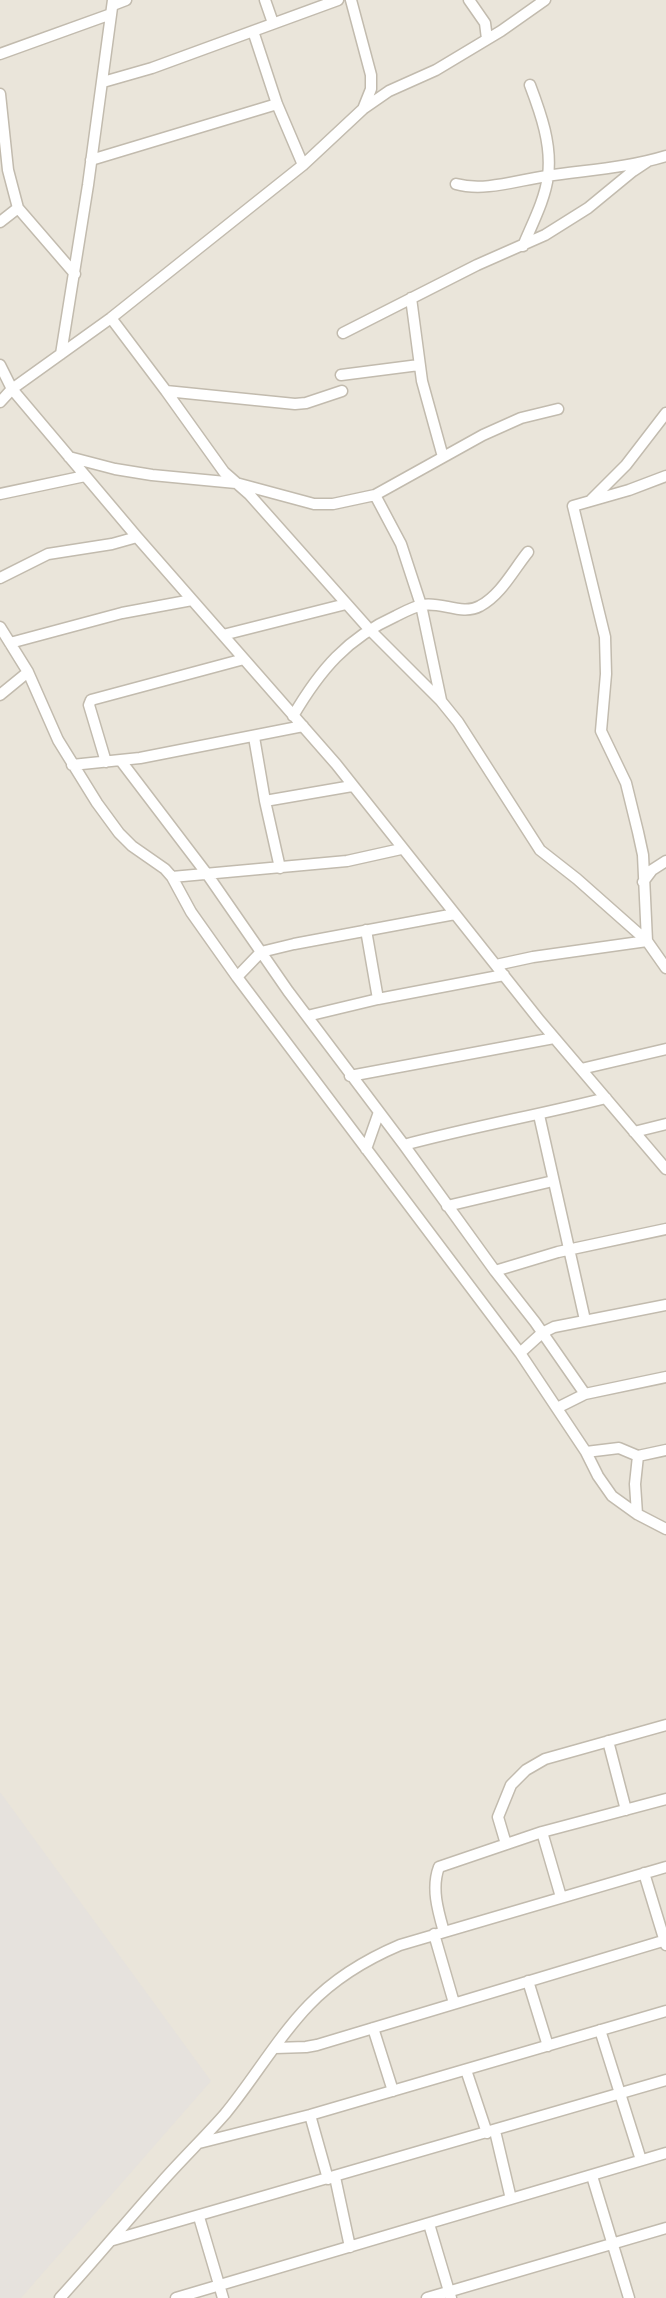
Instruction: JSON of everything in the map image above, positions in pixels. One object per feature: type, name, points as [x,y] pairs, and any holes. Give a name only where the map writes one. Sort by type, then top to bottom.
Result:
[{"type":"street","points":[[0,54],[126,0]]},
{"type":"street","points":[[265,0],[273,23]]},
{"type":"street","points":[[103,82],[152,68],[338,0]]},
{"type":"street","points":[[351,0],[371,75],[371,89],[363,109]]},
{"type":"street","points":[[470,0],[485,23],[487,39]]},
{"type":"street","points":[[0,402],[12,389],[111,318],[303,165],[363,109],[389,91],[436,70],[545,0]]},
{"type":"street","points":[[61,354],[75,274],[112,6]]},
{"type":"street","points":[[253,31],[278,104],[303,165]]},
{"type":"street","points":[[523,246],[536,216],[548,176],[547,141],[541,114],[530,85]]},
{"type":"street","points":[[0,94],[4,146],[14,199],[18,208],[75,274]]},
{"type":"street","points":[[91,160],[278,104]]},
{"type":"street","points":[[456,184],[468,188],[485,187],[606,169],[666,156]]},
{"type":"street","points":[[343,333],[477,265],[523,246],[588,208],[648,161]]},
{"type":"street","points":[[0,222],[18,208]]},
{"type":"street","points":[[411,298],[419,365],[443,457]]},
{"type":"street","points":[[111,318],[166,391],[212,458],[249,494],[346,604],[441,701],[458,722],[540,850],[647,941],[666,968]]},
{"type":"street","points":[[0,365],[12,389],[137,537],[303,726],[554,1038],[666,1169]]},
{"type":"street","points":[[341,375],[419,365]]},
{"type":"street","points":[[166,391],[295,404],[306,403],[342,391]]},
{"type":"street","points":[[69,457],[152,475],[236,483],[314,504],[351,501],[375,495],[483,435],[521,418],[558,409]]},
{"type":"street","points":[[591,500],[626,465],[666,413]]},
{"type":"street","points":[[0,494],[85,476]]},
{"type":"street","points":[[647,941],[642,855],[626,783],[601,731],[606,674],[605,637],[573,506],[629,490],[666,476]]},
{"type":"street","points":[[375,495],[401,544],[421,605],[441,701]]},
{"type":"street","points":[[0,578],[48,554],[112,544],[137,537]]},
{"type":"street","points":[[293,716],[311,684],[321,672],[369,629],[421,605],[434,604],[468,610],[477,608],[488,602],[528,552]]},
{"type":"street","points":[[10,642],[122,613],[192,600]]},
{"type":"street","points":[[223,635],[346,604]]},
{"type":"street","points":[[0,627],[28,672],[58,741],[119,833],[132,846],[165,869],[172,878],[191,912],[237,977],[520,1353],[586,1452],[598,1476],[612,1496],[637,1515],[666,1529]]},
{"type":"street","points":[[106,762],[89,705],[92,700],[243,659]]},
{"type":"street","points":[[0,695],[28,672]]},
{"type":"street","points":[[72,765],[121,761],[303,726]]},
{"type":"street","points":[[254,737],[280,867]]},
{"type":"street","points":[[121,761],[207,874],[350,1076],[404,1145],[585,1394]]},
{"type":"street","points":[[265,801],[352,786]]},
{"type":"street","points":[[172,878],[347,861],[401,849]]},
{"type":"street","points":[[644,882],[652,870],[666,861]]},
{"type":"street","points":[[237,977],[261,952],[455,914]]},
{"type":"street","points":[[366,930],[378,999]]},
{"type":"street","points":[[496,965],[566,952],[647,941]]},
{"type":"street","points":[[307,1016],[378,999],[504,975]]},
{"type":"street","points":[[350,1076],[554,1038]]},
{"type":"street","points":[[581,1069],[666,1049]]},
{"type":"street","points":[[404,1145],[458,1130],[539,1115],[606,1098]]},
{"type":"street","points":[[366,1149],[379,1112]]},
{"type":"street","points":[[539,1115],[585,1320]]},
{"type":"street","points":[[634,1132],[666,1124]]},
{"type":"street","points":[[447,1206],[553,1181]]},
{"type":"street","points":[[495,1271],[568,1250],[666,1229]]},
{"type":"street","points":[[520,1353],[542,1333],[554,1327],[666,1305]]},
{"type":"street","points":[[557,1408],[585,1394],[666,1377]]},
{"type":"street","points":[[586,1452],[620,1448],[638,1456],[666,1450]]},
{"type":"street","points":[[637,1515],[635,1484],[638,1456]]},
{"type":"street","points":[[506,1844],[498,1817],[511,1785],[526,1770],[545,1759],[666,1725]]},
{"type":"street","points":[[608,1741],[626,1809]]},
{"type":"street","points":[[454,2003],[439,1933],[434,1879],[439,1867],[542,1832],[666,1798]]},
{"type":"street","points":[[542,1832],[561,1898]]},
{"type":"street","points":[[60,2298],[113,2241],[159,2185],[199,2144],[309,2006],[327,1988],[374,1956],[439,1933],[666,1867]]},
{"type":"street","points":[[275,2048],[306,2047],[666,1942],[644,1873]]},
{"type":"street","points":[[528,1981],[548,2046]]},
{"type":"street","points":[[199,2144],[310,2115],[666,2011]]},
{"type":"street","points":[[373,2028],[393,2091]]},
{"type":"street","points":[[600,2030],[641,2160]]},
{"type":"street","points":[[466,2070],[491,2132],[511,2199]]},
{"type":"street","points":[[113,2241],[666,2080]]},
{"type":"street","points":[[310,2115],[331,2178],[350,2247]]},
{"type":"street","points":[[176,2298],[666,2153]]},
{"type":"street","points":[[592,2176],[629,2298]]},
{"type":"street","points":[[199,2217],[223,2298]]},
{"type":"street","points":[[429,2224],[450,2295]]},
{"type":"street","points":[[428,2298],[450,2295],[666,2228]]},
{"type":"shaded area","points":[[0,0],[666,0],[666,2298],[0,2298]]},
{"type":"shaded area","points":[[0,1792],[211,2081],[21,2298],[0,2298]]}]
